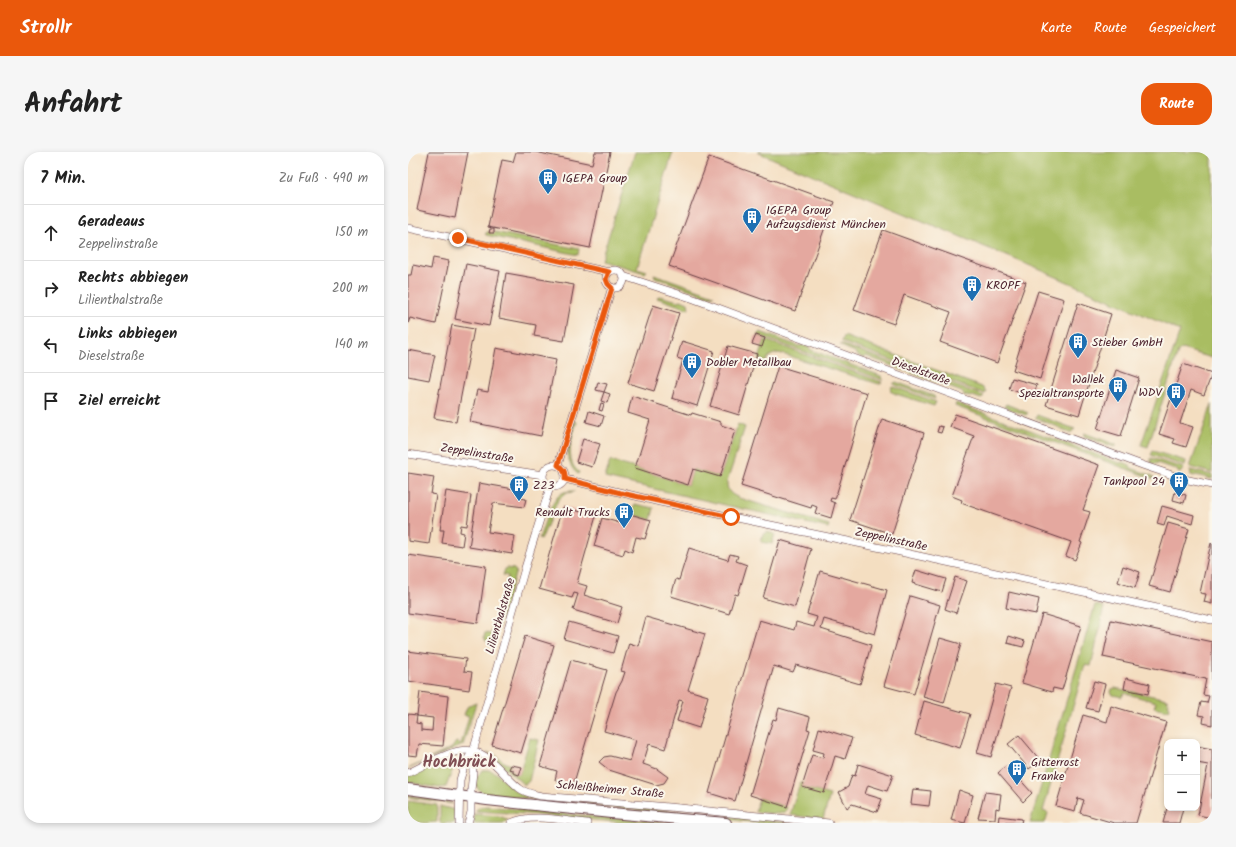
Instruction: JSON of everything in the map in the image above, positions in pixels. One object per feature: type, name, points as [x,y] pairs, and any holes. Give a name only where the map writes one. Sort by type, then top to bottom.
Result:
[{"type":"main road","name":"Schleißheimer Straße","points":[[408,789],[471,798],[611,813],[726,823]]},
{"type":"street","points":[[408,228],[609,272],[616,270],[621,272],[623,276],[622,284],[618,287],[612,288]]},
{"type":"street","points":[[609,272],[606,279],[612,288]]},
{"type":"street","name":"Dieselstraße","points":[[623,276],[694,299],[1146,466],[1184,479],[1212,485]]},
{"type":"street","points":[[558,465],[612,288]]},
{"type":"street","name":"Zeppelinstraße","points":[[408,454],[543,475]]},
{"type":"street","points":[[558,465],[565,472],[564,482],[558,487],[550,487],[545,484],[543,475],[548,467],[558,465]]},
{"type":"street","name":"Zeppelinstraße","points":[[565,479],[660,502],[911,554],[1212,620]]},
{"type":"street","name":"Lilienthalstraße","points":[[468,823],[471,812],[473,752],[550,487]]},
{"type":"street","name":"Schleißheimer Straße","points":[[408,773],[452,753],[460,751],[473,752],[486,756],[526,793],[542,796],[829,823]]},
{"type":"street","name":"Lilienthalstraße","points":[[459,823],[459,796],[462,769],[473,752]]},
{"type":"street","points":[[511,823],[525,818],[587,823]]},
{"type":"green space","points":[[635,152],[673,152],[637,268],[647,271],[645,273],[601,260]]},
{"type":"green space","points":[[757,152],[1212,152],[1212,358],[1182,349],[1178,352],[1148,447],[1141,445],[1180,331],[1038,269]]},
{"type":"green space","points":[[489,231],[579,249],[578,255],[485,234]]},
{"type":"green space","points":[[654,274],[714,295],[708,296],[655,277]]},
{"type":"green space","points":[[659,296],[678,301],[681,300],[688,303],[689,309],[657,298]]},
{"type":"green space","points":[[760,332],[799,346],[802,345],[809,347],[811,350],[881,376],[883,380],[757,335]]},
{"type":"green space","points":[[844,336],[982,387],[986,391],[985,394],[842,342]]},
{"type":"green space","points":[[765,340],[882,382],[879,384],[779,353],[768,358],[766,362],[759,359]]},
{"type":"green space","points":[[841,344],[984,396],[981,399],[964,395],[962,392],[866,356],[863,358],[855,352],[841,346]]},
{"type":"green space","points":[[896,382],[934,396],[935,399],[893,384]]},
{"type":"green space","points":[[892,386],[936,402],[934,406],[896,394],[890,391]]},
{"type":"green space","points":[[956,403],[1120,463],[1123,462],[1130,465],[1131,468],[1153,476],[1154,479],[955,406]]},
{"type":"green space","points":[[1006,404],[1028,413],[1026,415],[1004,407]]},
{"type":"green space","points":[[1212,404],[1212,473],[1190,467]]},
{"type":"green space","points":[[1037,415],[1075,429],[1070,433],[1036,418]]},
{"type":"green space","points":[[574,421],[577,422],[571,442],[570,455],[574,467],[579,472],[578,474],[573,469],[568,456],[570,435]]},
{"type":"green space","points":[[738,424],[745,427],[727,482],[730,492],[739,498],[829,525],[828,528],[605,478],[610,461],[688,485],[693,469],[720,477]]},
{"type":"green space","points":[[1084,433],[1117,445],[1115,447],[1084,436]]},
{"type":"green space","points":[[1153,451],[1186,461],[1185,466],[1151,455]]},
{"type":"green space","points":[[1151,458],[1184,468],[1180,473],[1176,469],[1157,463],[1151,463]]},
{"type":"green space","points":[[1190,470],[1212,475],[1212,479],[1191,475]]},
{"type":"green space","points":[[566,491],[574,491],[566,493],[558,500],[541,540],[539,539],[554,501],[558,496]]},
{"type":"green space","points":[[635,504],[654,508],[651,520],[632,514]]},
{"type":"green space","points":[[767,532],[775,534],[772,544],[761,542],[763,534]]},
{"type":"green space","points":[[505,569],[514,569],[516,571],[494,641],[486,641],[484,637],[485,633],[491,634],[508,576],[503,575]]},
{"type":"green space","points":[[1095,605],[1104,607],[1102,620],[1091,666],[1085,665],[1043,811],[1048,813],[1045,823],[1030,823]]},
{"type":"green space","points":[[1115,688],[1167,699],[1170,709],[1167,710],[1154,707],[1156,702],[1124,693],[1122,697],[1113,695],[1111,692],[1112,689]]},
{"type":"green space","points":[[473,703],[476,703],[463,745],[408,769],[452,748],[456,742],[461,744],[469,716],[464,715],[467,707]]},
{"type":"green space","points":[[530,738],[539,740],[529,781],[526,784],[523,784],[487,752],[497,756],[502,761],[511,765],[509,769],[513,770],[513,773],[519,775]]},
{"type":"green space","points":[[443,761],[448,761],[454,766],[446,787],[439,788],[408,782],[408,776]]},
{"type":"green space","points":[[483,770],[493,771],[502,777],[517,792],[528,797],[691,813],[693,816],[485,794],[478,789],[476,785],[477,776]]},
{"type":"green space","points":[[800,783],[803,783],[802,787],[830,795],[823,819],[790,815]]},
{"type":"green space","points":[[408,795],[448,802],[453,804],[408,797]]},
{"type":"green space","points":[[759,798],[787,807],[786,811],[779,814],[755,812]]},
{"type":"green space","points":[[408,801],[437,805],[437,822],[423,823],[408,821]]},
{"type":"green space","points":[[440,806],[455,810],[455,823],[440,823]]},
{"type":"green space","points":[[486,806],[672,823],[629,823],[475,811],[480,807]]},
{"type":"green space","points":[[474,814],[499,816],[508,820],[503,823],[474,823]]},
{"type":"green space","points":[[727,816],[792,823],[761,823],[724,819]]},
{"type":"building","points":[[429,152],[468,152],[455,218],[417,210]]},
{"type":"building","name":"IGEPA Group","points":[[516,152],[535,152],[592,164],[595,152],[610,152],[590,248],[488,227],[502,160],[513,162]]},
{"type":"building","name":"IGEPA Group Aufzugsdienst München","points":[[709,157],[834,202],[795,311],[669,266]]},
{"type":"building","points":[[490,229],[494,229],[494,233],[489,233]]},
{"type":"building","name":"KROPF","points":[[883,230],[1026,282],[997,363],[940,342],[951,312],[904,295],[894,324],[854,310]]},
{"type":"building","points":[[433,258],[449,261],[436,324],[410,318],[408,324],[408,275],[411,275],[413,265],[431,269]]},
{"type":"building","points":[[466,264],[500,271],[489,326],[455,319]]},
{"type":"building","points":[[506,273],[574,285],[564,341],[534,336],[536,325],[499,318]]},
{"type":"building","points":[[1038,291],[1064,299],[1040,379],[1013,370]]},
{"type":"building","name":"Stieber GmbH","points":[[1078,303],[1111,314],[1079,415],[1046,405]]},
{"type":"building","points":[[653,305],[679,313],[654,391],[628,383]]},
{"type":"building","points":[[452,325],[474,329],[456,422],[434,418]]},
{"type":"building","points":[[756,335],[765,338],[762,347],[752,344]]},
{"type":"building","name":"Dobler Metallbau","points":[[682,341],[714,351],[697,406],[672,398],[683,360],[677,358]]},
{"type":"building","points":[[728,346],[757,354],[739,415],[710,406]]},
{"type":"building","points":[[496,348],[556,360],[541,436],[470,422],[477,390],[488,392]]},
{"type":"building","points":[[408,350],[435,355],[429,380],[408,376]]},
{"type":"building","name":"WDV","points":[[1183,364],[1212,374],[1204,395],[1191,390],[1180,423],[1193,427],[1186,447],[1173,443],[1175,439],[1159,434]]},
{"type":"building","points":[[778,366],[867,393],[835,499],[831,498],[830,501],[835,503],[831,518],[815,513],[817,507],[812,505],[811,508],[741,486]]},
{"type":"building","name":"Wallek Spezialtransporte","points":[[1116,370],[1139,378],[1121,436],[1097,429]]},
{"type":"building","points":[[1012,378],[1037,385],[1033,397],[1009,389]]},
{"type":"building","points":[[598,382],[607,384],[604,392],[596,390]]},
{"type":"building","points":[[604,392],[610,394],[607,403],[601,401]]},
{"type":"building","points":[[632,396],[691,415],[692,413],[721,422],[721,425],[735,430],[720,477],[693,469],[688,485],[635,468],[650,420],[628,413]]},
{"type":"building","points":[[601,403],[604,404],[602,411],[599,410]]},
{"type":"building","points":[[589,411],[604,416],[601,426],[586,422]]},
{"type":"building","points":[[955,414],[1099,465],[1083,510],[1090,512],[1080,542],[1082,543],[1075,560],[1066,556],[1071,542],[961,503],[962,500],[952,496],[974,436],[950,427]]},
{"type":"building","points":[[882,419],[924,433],[892,534],[850,520]]},
{"type":"building","points":[[939,426],[943,427],[941,433],[937,432]]},
{"type":"building","points":[[583,439],[600,444],[592,467],[576,462]]},
{"type":"building","points":[[408,473],[434,477],[431,494],[436,495],[429,544],[408,541]]},
{"type":"building","points":[[479,483],[514,489],[514,492],[520,493],[519,498],[526,499],[524,507],[493,503],[488,532],[515,536],[512,554],[469,547]]},
{"type":"building","points":[[446,491],[471,495],[467,526],[461,525],[460,532],[464,533],[462,546],[442,543],[444,530],[440,530]]},
{"type":"building","name":"Tankpool 24","points":[[1175,492],[1186,495],[1184,503],[1173,500]]},
{"type":"building","points":[[1162,506],[1194,515],[1192,524],[1167,516],[1164,526],[1157,524]]},
{"type":"building","points":[[563,507],[596,516],[577,583],[587,586],[584,595],[622,607],[617,623],[573,610],[578,594],[574,593],[572,598],[539,589]]},
{"type":"building","name":"Renault Trucks","points":[[623,512],[651,520],[645,539],[636,537],[632,552],[625,549],[623,555],[594,546],[602,518],[620,523]]},
{"type":"building","points":[[1168,523],[1189,529],[1170,592],[1149,586]]},
{"type":"building","points":[[780,540],[811,549],[795,607],[763,598]]},
{"type":"building","points":[[1211,543],[1212,604],[1204,602],[1206,594],[1200,593]]},
{"type":"building","points":[[689,548],[728,560],[730,554],[738,556],[736,561],[747,565],[738,595],[735,594],[729,614],[671,596],[676,579],[679,580]]},
{"type":"building","points":[[408,555],[486,566],[478,623],[408,613]]},
{"type":"building","points":[[1123,566],[1140,572],[1135,588],[1118,582]]},
{"type":"building","points":[[916,570],[946,579],[942,592],[912,583]]},
{"type":"building","points":[[820,571],[887,590],[875,634],[824,619],[821,629],[871,645],[860,684],[796,665],[793,672],[774,666],[735,801],[709,793],[759,620],[794,630],[796,622],[814,627],[817,617],[807,614]]},
{"type":"building","points":[[955,577],[967,581],[956,613],[945,609]]},
{"type":"building","points":[[1009,592],[1039,599],[1036,614],[1006,608]]},
{"type":"building","points":[[910,596],[940,605],[914,694],[884,686]]},
{"type":"building","points":[[1042,614],[1081,626],[1062,690],[1053,688],[1052,692],[1022,683]]},
{"type":"building","points":[[646,617],[705,634],[688,690],[708,696],[699,728],[677,721],[683,701],[679,700],[665,749],[649,744],[643,764],[657,769],[668,777],[664,783],[656,785],[609,770],[599,762],[604,757],[610,756],[630,761],[636,740],[604,731],[616,692],[625,672],[621,671],[629,643],[638,646]]},
{"type":"building","points":[[1111,620],[1212,642],[1212,725],[1203,723],[1204,716],[1198,715],[1201,702],[1207,703],[1209,696],[1203,695],[1206,679],[1103,657]]},
{"type":"building","points":[[569,622],[618,636],[613,653],[564,639]]},
{"type":"building","points":[[525,636],[554,645],[521,753],[492,745]]},
{"type":"building","points":[[1009,636],[1025,641],[1023,647],[1007,643]]},
{"type":"building","points":[[940,638],[961,644],[944,703],[923,697]]},
{"type":"building","points":[[408,651],[466,659],[464,671],[472,672],[469,690],[408,681]]},
{"type":"building","points":[[571,660],[607,670],[573,786],[555,780],[557,771],[540,766]]},
{"type":"building","points":[[1126,678],[1150,684],[1148,694],[1124,689]]},
{"type":"building","points":[[1094,681],[1105,684],[1098,711],[1086,708]]},
{"type":"building","points":[[996,684],[1011,688],[991,757],[977,753]]},
{"type":"building","points":[[420,692],[448,696],[443,746],[419,744],[417,756],[408,755],[408,714],[417,715]],"holes":[[[417,716],[433,718],[432,731],[421,730],[421,724],[416,723]]]},
{"type":"building","points":[[924,701],[970,714],[960,748],[915,735]]},
{"type":"building","points":[[1111,706],[1166,722],[1136,823],[1114,823],[1080,813],[1084,800],[1078,798],[1075,811],[1056,806],[1083,715],[1107,722]]},
{"type":"building","points":[[779,708],[810,717],[807,729],[810,730],[787,807],[750,795],[773,719],[776,720]]},
{"type":"building","points":[[819,728],[852,738],[845,759],[835,756],[824,793],[802,787],[812,755],[823,758],[824,753],[813,750]]},
{"type":"building","points":[[1019,735],[1040,760],[1029,769],[1008,744]]},
{"type":"building","points":[[1200,747],[1212,749],[1212,818],[1198,815],[1208,765],[1200,764]]},
{"type":"building","points":[[858,764],[893,775],[887,791],[868,785],[865,794],[882,799],[877,812],[852,804],[847,808],[839,792],[848,787],[852,775],[855,776]]},
{"type":"building","points":[[511,765],[522,767],[519,775],[513,773],[513,770],[509,769]]},
{"type":"building","name":"Gitterrost Franke","points":[[1007,765],[1032,793],[1023,802],[998,773]]},
{"type":"building","points":[[913,789],[931,791],[929,806],[911,804]]},
{"type":"building","points":[[959,790],[973,795],[965,823],[951,820]]},
{"type":"building","points":[[985,792],[1001,794],[999,809],[996,808],[995,819],[978,818]]},
{"type":"building","points":[[1166,811],[1182,811],[1179,823],[1163,823]]},
{"type":"building","points":[[999,816],[1022,819],[1021,823],[998,823]]},
{"type":"place","name":"IGEPA Group","points":[[548,195]]},
{"type":"place","name":"IGEPA Group Aufzugsdienst München","points":[[752,234]]},
{"type":"place","name":"KROPF","points":[[972,302]]},
{"type":"place","name":"Stieber GmbH","points":[[1078,359]]},
{"type":"place","name":"Dobler Metallbau","points":[[692,379]]},
{"type":"place","name":"Wallek Spezialtransporte","points":[[1118,403]]},
{"type":"place","name":"WDV","points":[[1176,409]]},
{"type":"place","name":"Tankpool 24","points":[[1179,498]]},
{"type":"place","name":"Z23","points":[[519,502]]},
{"type":"place","name":"Renault Trucks","points":[[624,529]]},
{"type":"place","name":"Gitterrost Franke","points":[[1017,786]]},
{"type":"district","name":"Hochbrück","points":[[459,761]]},
{"type":"route","points":[[458,238],[609,272],[606,277],[606,282],[612,288],[558,465],[565,472],[565,479],[731,517]]}]
